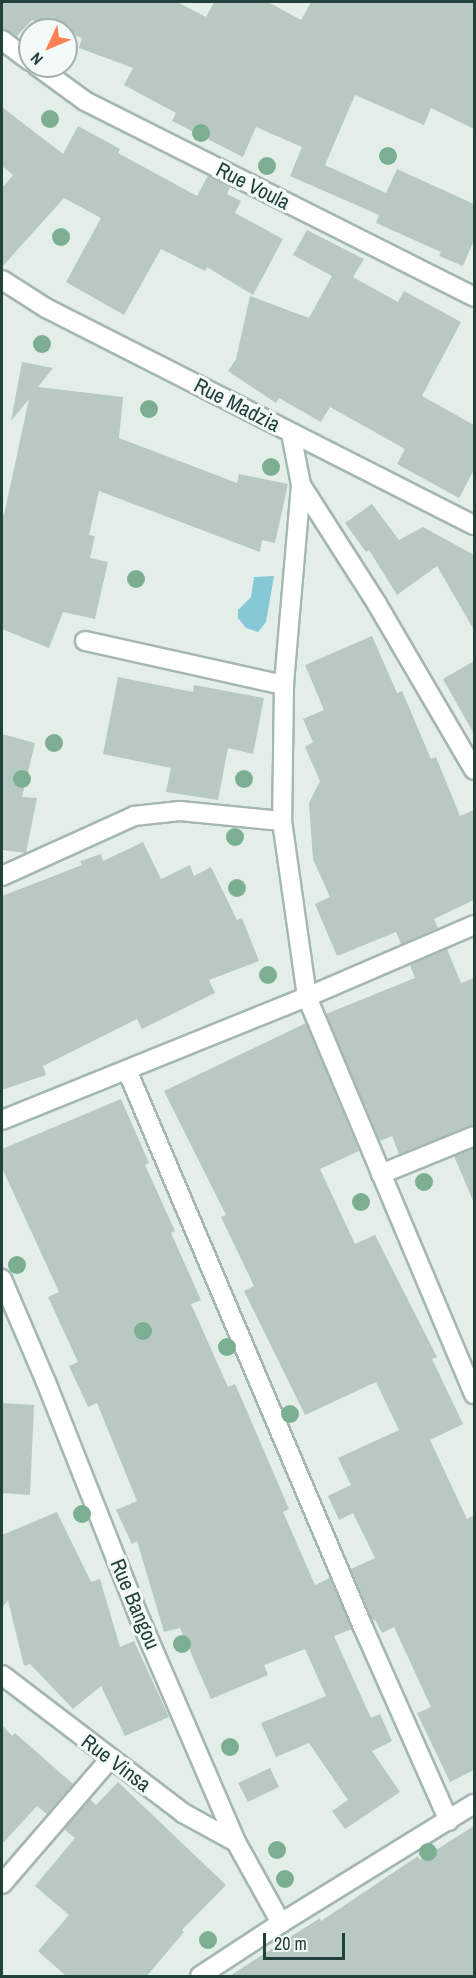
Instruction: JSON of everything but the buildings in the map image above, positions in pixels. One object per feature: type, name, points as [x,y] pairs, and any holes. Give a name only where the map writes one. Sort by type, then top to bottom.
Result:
[{"type":"street","points":[[2,40],[18,52]]},
{"type":"street","name":"Rue Voula","points":[[53,78],[85,101],[474,297]]},
{"type":"street","name":"Rue Madzia","points":[[2,280],[46,309],[474,525]]},
{"type":"street","points":[[291,433],[301,484],[284,685],[282,821],[307,997],[381,1174],[468,1361],[474,1394]]},
{"type":"street","points":[[301,484],[377,604],[474,770]]},
{"type":"street","points":[[85,641],[284,685]]},
{"type":"street","points":[[2,876],[134,816],[180,811],[282,821]]},
{"type":"street","points":[[2,1120],[307,997],[474,925]]},
{"type":"street","points":[[127,1070],[363,1627],[449,1821]]},
{"type":"street","points":[[381,1174],[474,1136]]},
{"type":"street","name":"Rue Bangou","points":[[2,1279],[46,1382],[140,1618],[236,1842],[281,1923]]},
{"type":"street","name":"Rue Vinsa","points":[[2,1675],[183,1813],[236,1842]]},
{"type":"street","points":[[2,1884],[110,1759]]},
{"type":"street","points":[[200,1977],[281,1923],[474,1804]]},
{"type":"water","points":[[274,576],[266,622],[258,632],[246,628],[238,618],[238,610],[251,597],[254,577]]}]
